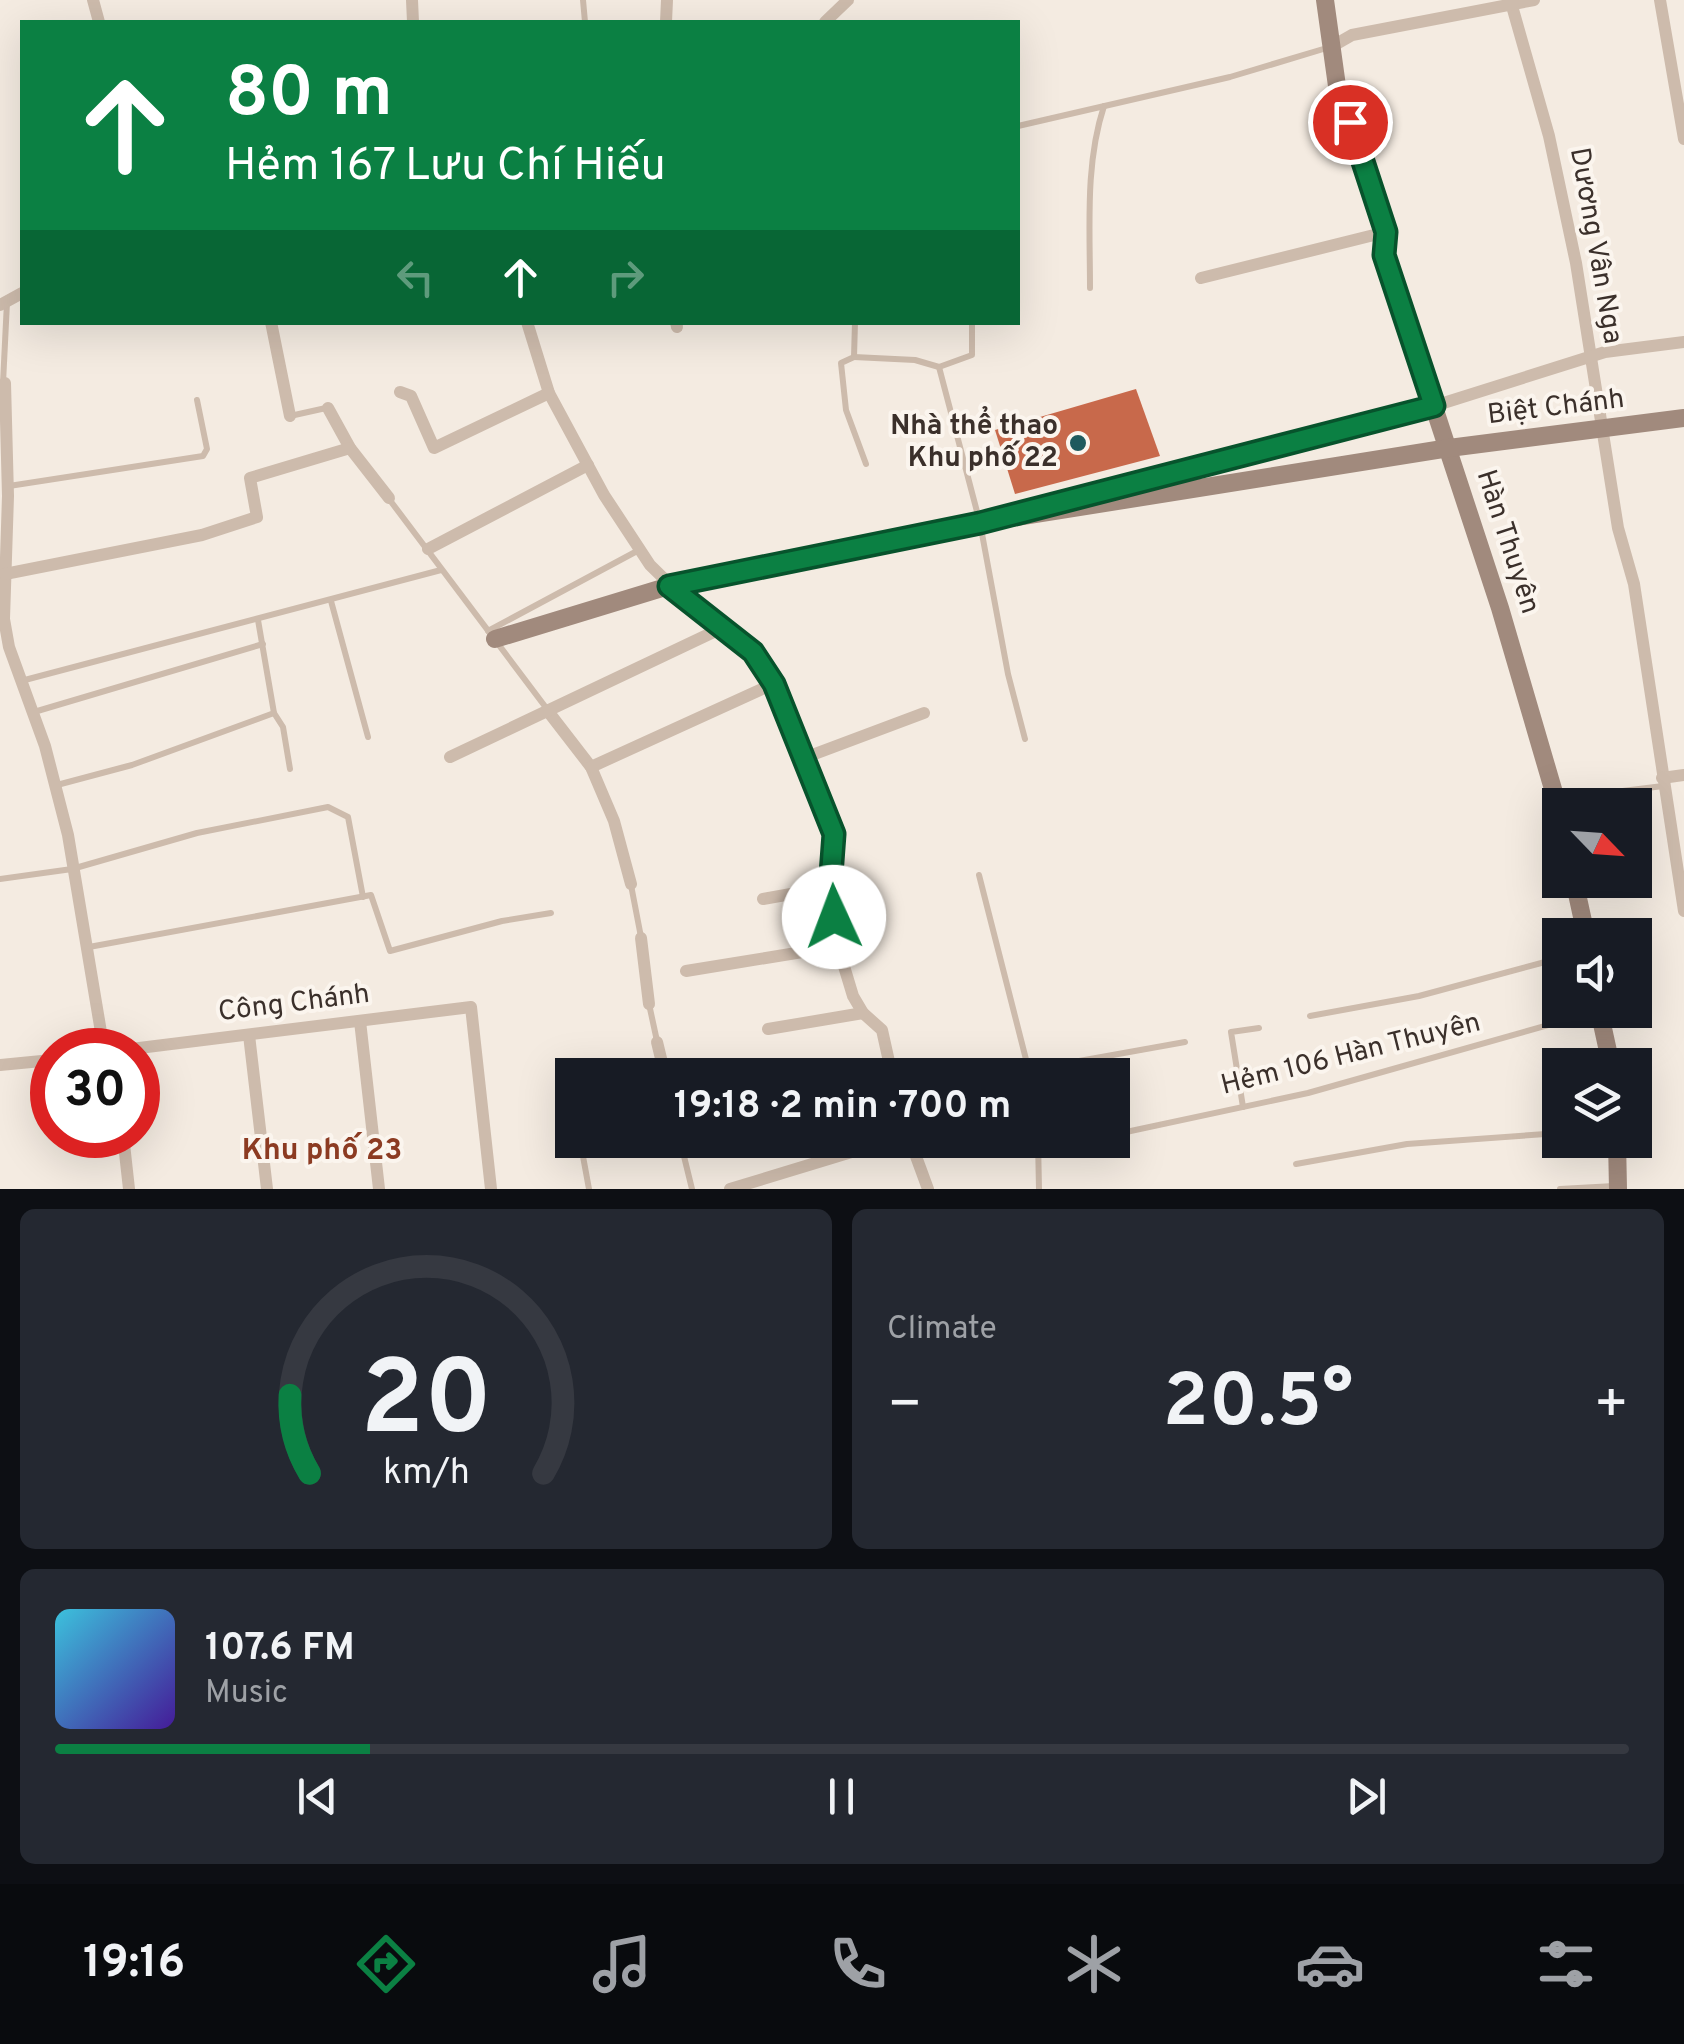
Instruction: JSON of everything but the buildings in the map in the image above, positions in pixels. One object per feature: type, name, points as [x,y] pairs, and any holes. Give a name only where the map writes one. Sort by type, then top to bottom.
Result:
[{"type":"street","points":[[826,20],[848,0]]},
{"type":"street","name":"Hàn Thuyên","points":[[1324,0],[1338,86],[1386,232],[1384,255],[1449,448],[1553,788]]},
{"type":"street","points":[[1331,47],[1352,36],[1534,0]]},
{"type":"street","points":[[1660,0],[1684,139]]},
{"type":"street","name":"Dương Vân Nga","points":[[1508,5],[1550,136],[1606,431],[1618,528],[1634,584],[1684,911]]},
{"type":"street","points":[[1201,278],[1386,232]]},
{"type":"street","points":[[272,325],[290,416]]},
{"type":"street","points":[[529,325],[548,394],[640,549],[669,586],[753,652],[774,684],[834,834],[830,888],[852,996],[882,1030],[888,1058]]},
{"type":"street","points":[[1434,406],[1590,357],[1684,342]]},
{"type":"street","points":[[3,383],[8,486],[3,635],[45,746],[68,834],[101,1028]]},
{"type":"street","points":[[400,392],[412,396],[434,448],[548,394]]},
{"type":"street","points":[[328,408],[350,448],[389,498]]},
{"type":"street","name":"Biệt Chánh","points":[[492,635],[669,586],[980,523],[1449,448],[1606,431],[1684,418]]},
{"type":"street","points":[[5,574],[202,535],[256,517],[252,476],[350,448]]},
{"type":"street","points":[[428,549],[588,464]]},
{"type":"street","points":[[450,757],[722,628]]},
{"type":"street","points":[[591,767],[774,684]]},
{"type":"street","points":[[547,710],[591,767],[614,822],[631,884]]},
{"type":"street","points":[[804,758],[924,713]]},
{"type":"street","points":[[1662,782],[1684,776]]},
{"type":"street","points":[[763,899],[830,888]]},
{"type":"street","points":[[641,938],[648,1004]]},
{"type":"street","points":[[686,972],[839,946]]},
{"type":"street","name":"Công Chánh","points":[[160,1046],[470,1008],[491,1189]]},
{"type":"street","points":[[768,1029],[863,1013]]},
{"type":"street","points":[[360,1021],[379,1189]]},
{"type":"street","points":[[249,1035],[268,1189]]},
{"type":"street","points":[[657,1042],[661,1058]]},
{"type":"street","points":[[0,1065],[30,1062]]},
{"type":"street","points":[[126,1158],[129,1189]]},
{"type":"street","points":[[730,1189],[832,1158]]},
{"type":"street","points":[[917,1158],[928,1189]]},
{"type":"street","points":[[1617,1158],[1618,1187]]},
{"type":"lane","points":[[1020,125],[1230,77],[1331,47]]},
{"type":"lane","points":[[1090,288],[1090,171],[1094,137],[1104,104]]},
{"type":"lane","points":[[3,303],[3,383]]},
{"type":"lane","points":[[854,357],[855,325]]},
{"type":"lane","points":[[866,464],[846,410],[842,363],[854,357],[915,360],[940,367],[972,355],[972,325]]},
{"type":"lane","points":[[940,367],[980,523],[1008,674],[1025,739]]},
{"type":"lane","points":[[8,486],[203,456],[207,449],[197,400]]},
{"type":"lane","points":[[980,523],[1434,406]]},
{"type":"lane","points":[[290,416],[328,408]]},
{"type":"lane","points":[[389,498],[547,710]]},
{"type":"lane","points":[[492,635],[640,549]]},
{"type":"lane","points":[[20,682],[440,570]]},
{"type":"lane","points":[[331,601],[368,738]]},
{"type":"lane","points":[[258,620],[274,712],[283,727],[290,769]]},
{"type":"lane","points":[[31,713],[262,644]]},
{"type":"lane","points":[[54,786],[132,764],[274,712]]},
{"type":"lane","points":[[1636,788],[1662,782]]},
{"type":"lane","points":[[0,879],[72,869],[197,833],[328,806],[348,817],[362,897]]},
{"type":"lane","points":[[979,875],[1026,1058]]},
{"type":"lane","points":[[631,884],[641,938]]},
{"type":"lane","points":[[88,947],[371,895],[390,951],[502,921],[551,913]]},
{"type":"lane","points":[[1310,1016],[1419,996],[1542,963]]},
{"type":"lane","points":[[648,1004],[657,1042]]},
{"type":"lane","name":"Hẻm 106 Hàn Thuyên","points":[[1130,1131],[1380,1074],[1542,1027]]},
{"type":"lane","points":[[1243,1107],[1231,1032],[1259,1028]]},
{"type":"lane","points":[[1103,1058],[1186,1042]]},
{"type":"lane","points":[[1296,1164],[1407,1144],[1542,1134]]},
{"type":"lane","points":[[583,1158],[589,1189]]},
{"type":"lane","points":[[684,1158],[692,1189]]},
{"type":"lane","points":[[1038,1158],[1039,1189]]},
{"type":"lane","points":[[1560,1189],[1618,1187]]},
{"type":"place","name":"Nhà thể thao Khu phố 22","points":[[1078,443]]},
{"type":"district","name":"Khu phố 23","points":[[322,1151]]},
{"type":"route","points":[[834,917],[830,888],[834,834],[774,684],[753,652],[669,586],[980,523],[1434,406],[1384,255],[1386,232],[1350,122]]}]
